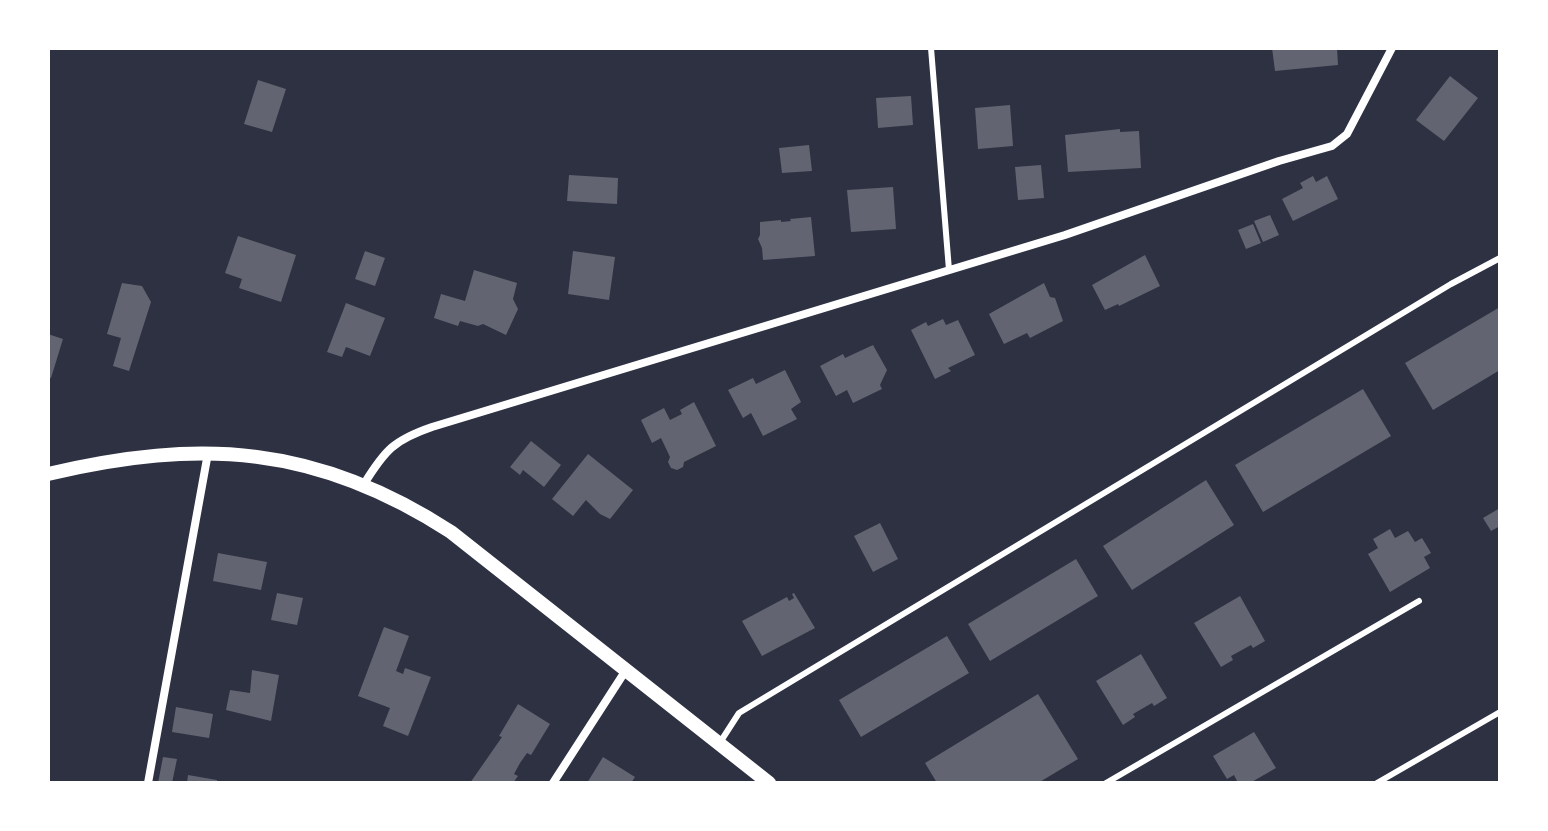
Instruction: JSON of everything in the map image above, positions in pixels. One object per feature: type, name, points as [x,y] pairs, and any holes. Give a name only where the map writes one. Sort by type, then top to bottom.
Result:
[{"type":"street","points":[[364,484],[384,452],[422,430],[1065,235],[1279,161],[1332,146],[1347,134],[1392,48]]},
{"type":"street","points":[[48,474],[141,456],[208,453],[303,465],[364,484],[409,505],[451,532],[769,783]]},
{"type":"street","points":[[148,783],[208,453]]},
{"type":"street","points":[[553,783],[626,670]]},
{"type":"lane","points":[[931,48],[949,270]]},
{"type":"lane","points":[[719,744],[739,713],[1451,284],[1500,258]]},
{"type":"lane","points":[[1106,783],[1419,601]]},
{"type":"lane","points":[[1377,783],[1500,712]]},
{"type":"building","points":[[1272,48],[1337,48],[1338,65],[1275,71]]},
{"type":"building","points":[[1450,76],[1478,98],[1444,141],[1416,120]]},
{"type":"building","points":[[258,80],[286,89],[272,132],[244,124]]},
{"type":"building","points":[[911,96],[913,125],[878,128],[876,98]]},
{"type":"building","points":[[1010,105],[1013,146],[978,149],[975,108]]},
{"type":"building","points":[[1120,129],[1120,132],[1139,131],[1141,168],[1068,172],[1065,135]]},
{"type":"building","points":[[809,145],[812,171],[782,173],[779,148]]},
{"type":"building","points":[[1041,165],[1044,198],[1018,200],[1015,167]]},
{"type":"building","points":[[569,175],[618,178],[617,204],[567,201]]},
{"type":"building","points":[[1313,176],[1316,182],[1327,176],[1338,199],[1293,221],[1282,199],[1303,188],[1300,183]]},
{"type":"building","points":[[893,187],[896,229],[851,232],[847,190]]},
{"type":"building","points":[[1270,215],[1279,235],[1263,242],[1254,221]]},
{"type":"building","points":[[811,217],[815,256],[763,260],[758,239],[760,222]]},
{"type":"building","points":[[1253,224],[1261,243],[1246,249],[1238,230]]},
{"type":"building","points":[[238,236],[296,255],[281,302],[239,288],[242,279],[225,273]]},
{"type":"building","points":[[365,251],[385,258],[375,286],[355,279]]},
{"type":"building","points":[[573,251],[615,257],[609,300],[568,294]]},
{"type":"building","points":[[1145,255],[1160,286],[1105,310],[1092,285]]},
{"type":"building","points":[[474,270],[517,283],[513,299],[518,309],[506,335],[483,324],[478,326],[460,321],[458,326],[434,318],[441,294],[465,301]]},
{"type":"building","points":[[122,283],[142,286],[151,302],[129,371],[113,366],[121,338],[107,334]]},
{"type":"building","points":[[1044,283],[1050,297],[1055,298],[1063,321],[1030,338],[1027,333],[1004,344],[989,314]]},
{"type":"building","points":[[346,303],[385,318],[370,356],[346,347],[342,357],[327,352]]},
{"type":"building","points":[[1500,307],[1500,370],[1433,410],[1405,363]]},
{"type":"building","points":[[943,319],[946,325],[958,320],[975,355],[948,368],[951,371],[935,379],[911,330],[926,322],[928,326]]},
{"type":"building","points":[[48,334],[63,339],[51,378],[48,377]]},
{"type":"building","points":[[873,345],[887,370],[880,385],[882,389],[853,403],[847,390],[836,396],[820,366],[843,354],[845,358]]},
{"type":"building","points":[[785,370],[801,402],[791,409],[797,419],[763,436],[751,413],[743,418],[728,390],[753,378],[756,384]]},
{"type":"building","points":[[1363,389],[1391,436],[1263,512],[1235,465]]},
{"type":"building","points":[[694,402],[716,446],[684,462],[683,467],[677,470],[671,468],[668,462],[670,457],[661,438],[652,443],[641,420],[664,408],[670,420]]},
{"type":"building","points":[[531,441],[561,465],[544,487],[523,470],[520,475],[510,467]]},
{"type":"building","points":[[588,454],[633,490],[610,519],[586,500],[573,516],[552,499]]},
{"type":"building","points":[[1206,480],[1234,525],[1132,590],[1103,546]]},
{"type":"building","points":[[1500,508],[1500,526],[1491,531],[1483,518]]},
{"type":"building","points":[[880,523],[898,559],[873,572],[854,536]]},
{"type":"building","points":[[1390,529],[1395,538],[1408,531],[1415,542],[1422,538],[1431,553],[1424,557],[1430,568],[1390,592],[1368,554],[1378,548],[1373,539]]},
{"type":"building","points":[[218,553],[267,562],[261,590],[213,581]]},
{"type":"building","points":[[1076,559],[1098,596],[990,661],[968,624]]},
{"type":"building","points":[[277,593],[303,598],[297,625],[271,620]]},
{"type":"building","points":[[794,593],[815,628],[762,656],[742,621],[787,597],[789,601],[794,598]]},
{"type":"building","points":[[1240,596],[1265,641],[1231,656],[1233,660],[1221,667],[1194,623]]},
{"type":"building","points":[[384,627],[409,636],[396,671],[403,674],[405,668],[431,677],[408,736],[383,726],[390,708],[358,696]]},
{"type":"building","points":[[947,636],[969,673],[861,737],[839,700]]},
{"type":"building","points":[[1141,654],[1167,698],[1133,714],[1135,717],[1123,725],[1096,681]]},
{"type":"building","points":[[252,670],[279,675],[271,721],[226,710],[230,690],[250,693]]},
{"type":"building","points":[[1038,694],[1078,759],[1038,783],[937,783],[925,763]]},
{"type":"building","points":[[518,704],[550,724],[531,755],[527,753],[520,763],[514,774],[518,776],[513,783],[470,783],[502,737],[499,736]]},
{"type":"building","points":[[176,707],[213,714],[209,738],[172,732]]},
{"type":"building","points":[[1254,732],[1276,768],[1250,783],[1238,783],[1234,775],[1227,779],[1213,756]]},
{"type":"building","points":[[163,757],[177,759],[172,783],[158,783]]},
{"type":"building","points":[[603,757],[635,777],[631,783],[587,783]]},
{"type":"building","points":[[188,775],[217,780],[217,783],[187,783]]}]
